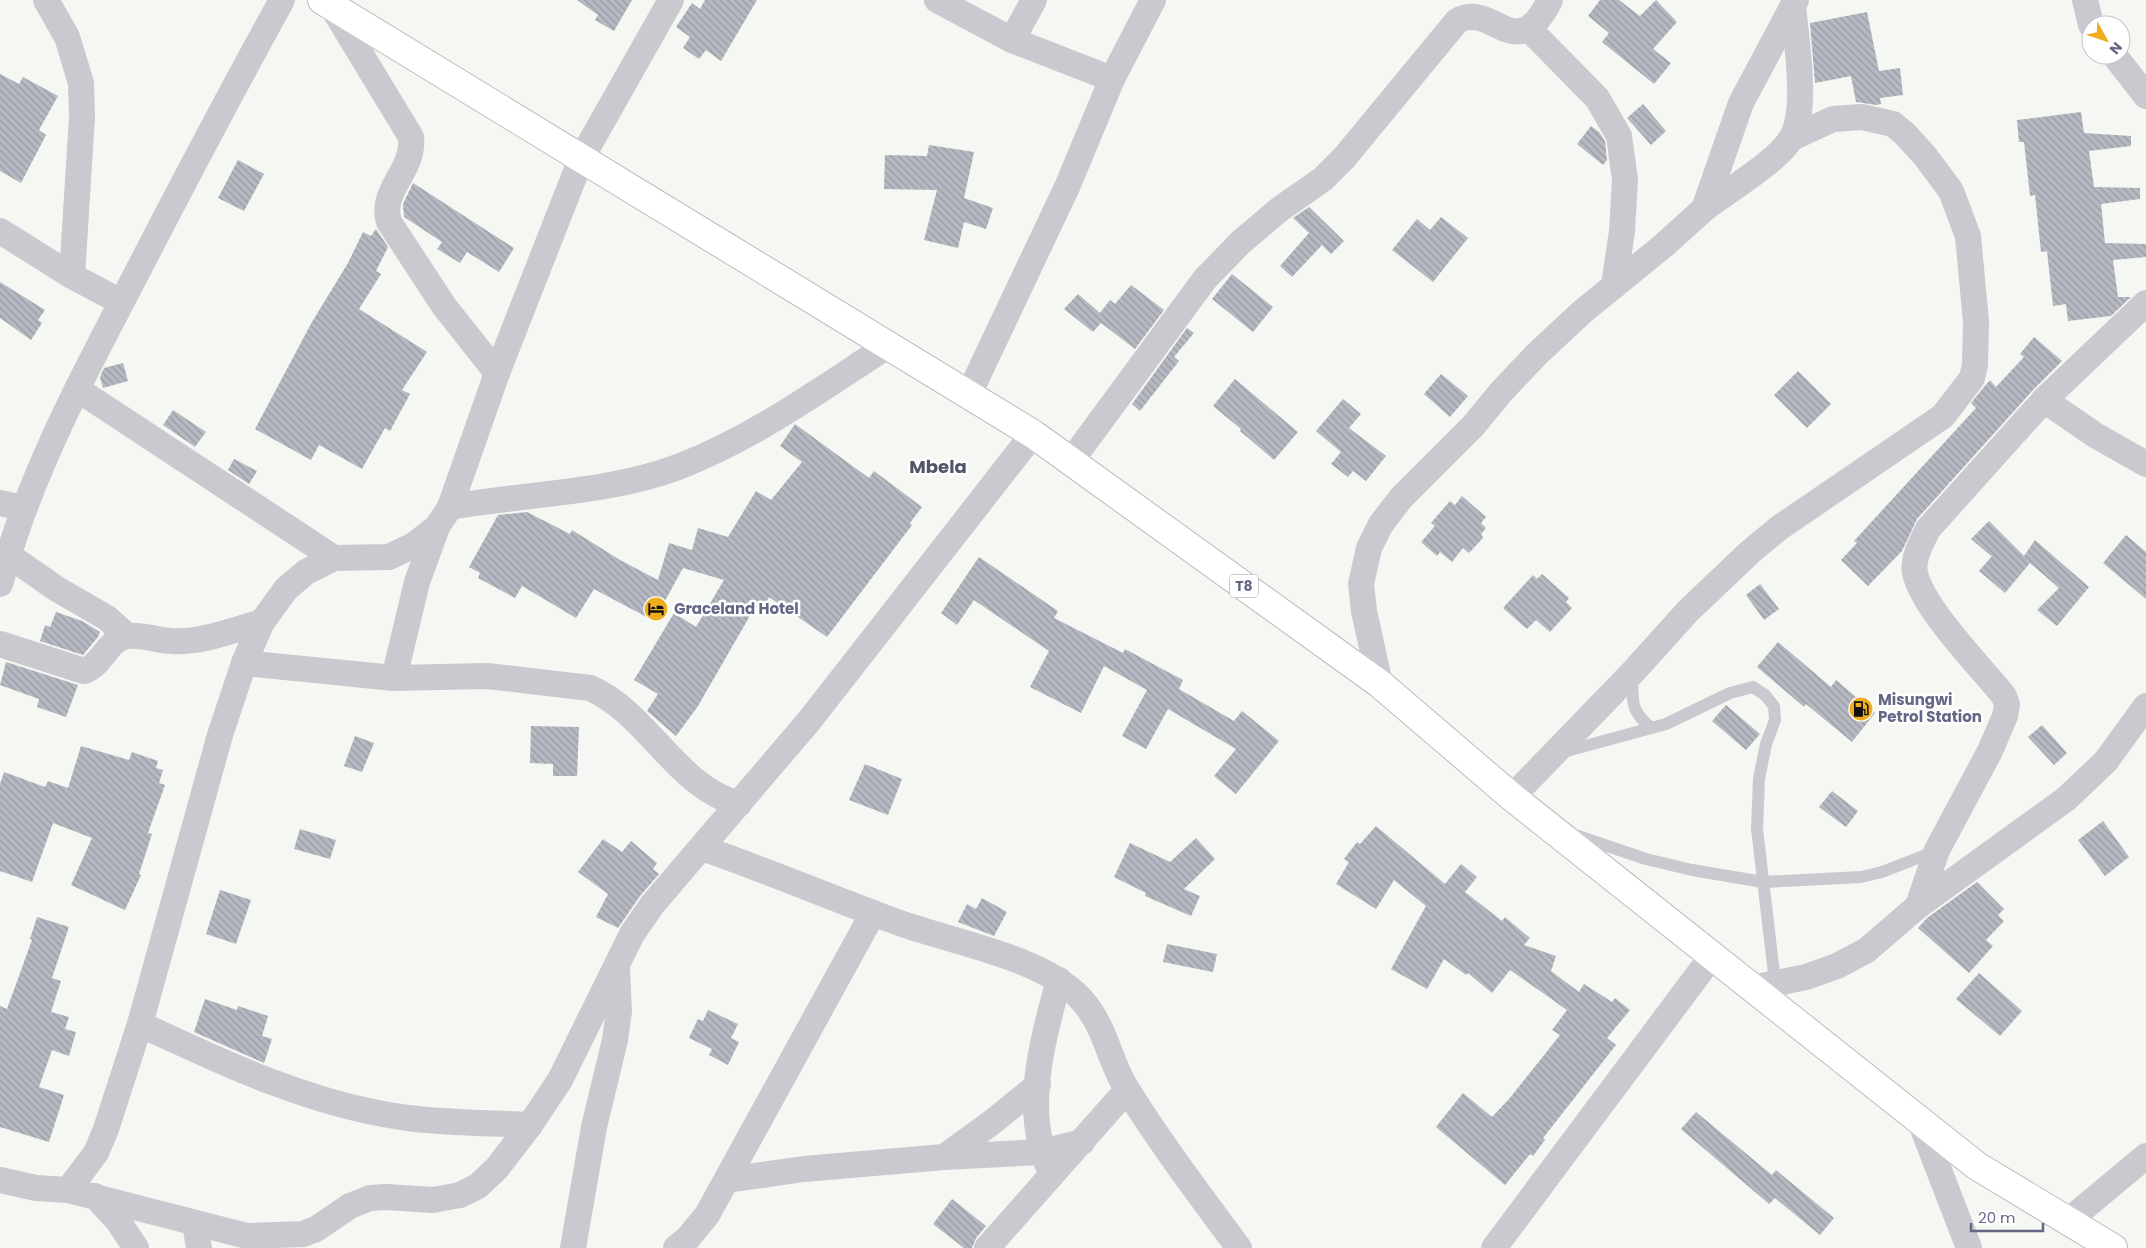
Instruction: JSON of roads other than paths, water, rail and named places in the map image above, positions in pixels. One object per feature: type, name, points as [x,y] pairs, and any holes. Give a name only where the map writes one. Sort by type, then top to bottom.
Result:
[{"type":"highway","name":"T8","points":[[326,3],[1032,434],[1380,684],[1512,797],[1712,956],[1764,985],[1920,1121],[1977,1166],[2113,1248]]},
{"type":"street","points":[[46,0],[67,37],[81,83],[82,117],[72,276]]},
{"type":"street","points":[[0,584],[8,554],[11,505],[76,389],[282,0]]},
{"type":"street","points":[[394,678],[417,582],[444,517],[497,373],[581,159],[671,0]]},
{"type":"street","points":[[936,0],[1012,40],[1112,79]]},
{"type":"street","points":[[1012,40],[1034,0]]},
{"type":"street","points":[[969,394],[1067,187],[1112,79],[1154,0]]},
{"type":"street","points":[[1071,462],[1205,279],[1241,242],[1280,209],[1323,178],[1344,158],[1457,21],[1465,16],[1473,15],[1514,32],[1529,29],[1542,15],[1550,0]]},
{"type":"street","points":[[2085,0],[2089,15]]},
{"type":"street","points":[[1792,138],[1801,113],[1794,2]]},
{"type":"street","points":[[1704,209],[1741,103],[1794,2]]},
{"type":"street","points":[[326,3],[411,136],[412,149],[408,165],[387,200],[385,211],[388,222],[444,306],[497,373]]},
{"type":"street","points":[[1529,29],[1597,98],[1619,136],[1625,180],[1622,231],[1614,286]]},
{"type":"street","points":[[2123,65],[2144,87]]},
{"type":"street","points":[[1380,684],[1364,611],[1361,584],[1369,548],[1381,524],[1401,498],[1473,426],[1500,392],[1582,312],[1704,209],[1776,155],[1792,138],[1833,119],[1862,116],[1893,124],[1905,134],[1925,156],[1951,191],[1968,236],[1976,322],[1976,365],[1972,378],[1943,416],[1843,483],[1764,540],[1688,611],[1632,673],[1512,797]]},
{"type":"street","points":[[0,231],[72,276],[121,302]]},
{"type":"street","points":[[1918,906],[1937,850],[1990,751],[2005,716],[2007,705],[2004,696],[1937,615],[1915,572],[1917,551],[1928,529],[2044,400],[2146,303]]},
{"type":"street","points":[[68,1190],[96,1153],[106,1130],[140,1024],[220,735],[244,663],[262,622],[286,588],[306,572],[334,558],[389,557],[414,545],[444,517],[640,478],[677,467],[716,451],[765,424],[889,345]]},
{"type":"street","points":[[76,389],[334,558]]},
{"type":"street","points":[[2044,400],[2095,435],[2146,464]]},
{"type":"street","points":[[0,1180],[36,1188],[68,1190],[99,1197],[197,1236],[239,1242],[303,1234],[316,1229],[350,1206],[370,1198],[386,1197],[433,1200],[460,1195],[478,1186],[497,1168],[530,1125],[560,1080],[632,934],[652,905],[809,721],[1032,434]]},
{"type":"street","points":[[8,554],[57,589],[107,618],[127,636],[172,641],[199,639],[262,622]]},
{"type":"street","points":[[0,644],[84,671],[92,667],[109,647],[127,636]]},
{"type":"street","points":[[244,663],[394,678],[486,676],[590,688],[605,695],[621,707],[677,765],[705,789],[722,799],[739,804]]},
{"type":"street","points":[[1764,985],[1814,974],[1837,966],[1867,950],[1918,906],[2066,800],[2106,761],[2143,717]]},
{"type":"street","points":[[702,848],[873,912],[1035,967],[1060,980],[1079,998],[1102,1029],[1107,1046],[1127,1090],[1240,1248]]},
{"type":"street","points":[[676,1248],[688,1238],[707,1215],[873,912]]},
{"type":"street","points":[[1494,1248],[1712,956]]},
{"type":"street","points":[[573,1248],[594,1127],[615,1040],[619,1011],[617,967]]},
{"type":"street","points":[[1053,1176],[1042,1152],[1037,1124],[1038,1085],[1048,1021],[1060,980]]},
{"type":"street","points":[[140,1024],[208,1056],[331,1101],[408,1118],[530,1125]]},
{"type":"street","points":[[944,1157],[991,1123],[1038,1085]]},
{"type":"street","points":[[987,1248],[1053,1176],[1127,1090]]},
{"type":"street","points":[[1920,1121],[1969,1248]]},
{"type":"street","points":[[726,1180],[804,1169],[944,1157],[1042,1152],[1082,1142]]},
{"type":"street","points":[[96,1153],[99,1197],[136,1248]]},
{"type":"street","points":[[2068,1221],[2146,1156]]},
{"type":"street","points":[[0,1201],[36,1188]]},
{"type":"lane","points":[[1632,673],[1633,704],[1636,715],[1651,728]]},
{"type":"lane","points":[[1554,754],[1666,724],[1730,693],[1753,686],[1765,695],[1774,706],[1775,720],[1766,744],[1759,779],[1757,829],[1763,882],[1764,985]]},
{"type":"lane","points":[[1550,827],[1646,859],[1692,870],[1763,882],[1861,877],[1882,872],[1937,850]]},
{"type":"place","name":"Graceland Hotel","points":[[656,609]]},
{"type":"place","name":"Misungwi Petrol Station","points":[[1861,709]]},
{"type":"district","name":"Mbela","points":[[938,467]]}]
